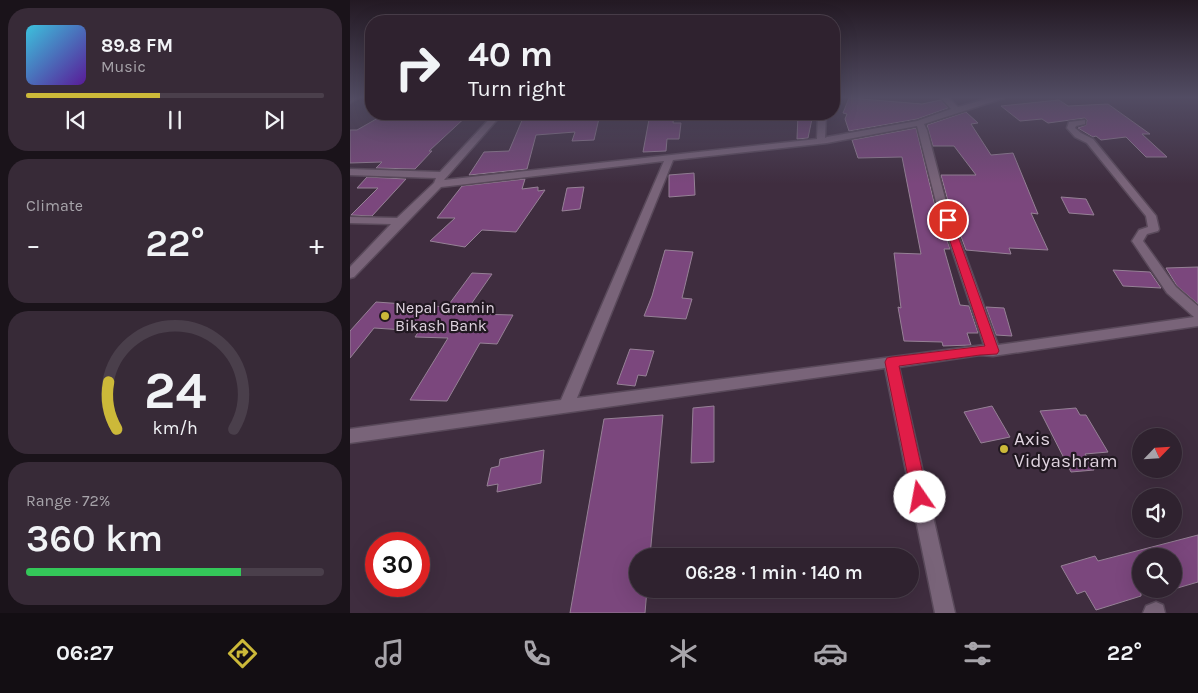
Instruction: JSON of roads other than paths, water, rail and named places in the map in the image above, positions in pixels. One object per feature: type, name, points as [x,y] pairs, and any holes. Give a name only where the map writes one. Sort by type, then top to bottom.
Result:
[{"type":"street","points":[[350,274],[488,127]]},
{"type":"street","points":[[821,140],[822,127]]},
{"type":"street","points":[[350,172],[440,179],[670,157],[821,140],[898,127]]},
{"type":"street","points":[[921,127],[941,202],[993,351]]},
{"type":"street","points":[[1071,127],[1078,135],[1090,141],[1150,216],[1154,229],[1143,232],[1137,241],[1158,274],[1187,305],[1198,312]]},
{"type":"street","points":[[566,407],[670,157]]},
{"type":"street","points":[[350,220],[400,221]]},
{"type":"street","points":[[350,436],[980,350],[993,351],[1198,321]]},
{"type":"street","points":[[892,362],[945,613]]},
{"type":"place","name":"Nepal Gramin Bikash Bank","points":[[385,316]]},
{"type":"place","name":"Axis Vidyashram","points":[[1004,449]]}]
